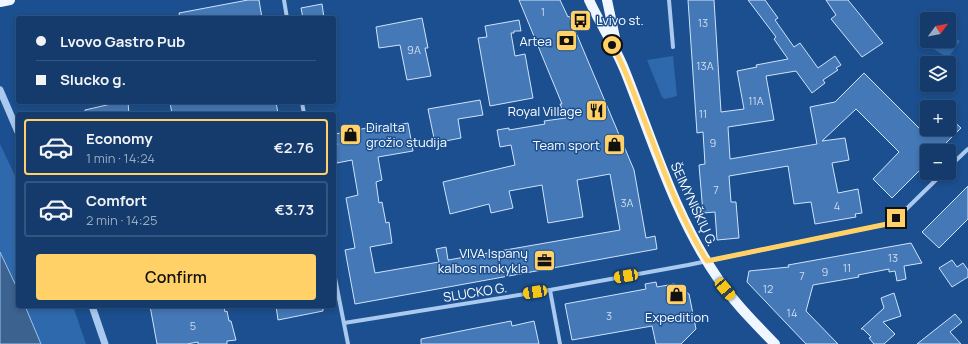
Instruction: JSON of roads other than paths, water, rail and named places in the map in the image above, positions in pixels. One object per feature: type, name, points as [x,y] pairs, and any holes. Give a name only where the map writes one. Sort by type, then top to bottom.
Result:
[{"type":"main road","points":[[0,2],[10,0]]},
{"type":"main road","name":"ŠEIMYNIŠKIŲ G.","points":[[590,0],[619,56],[689,230],[719,280],[736,302],[775,344]]},
{"type":"main road","name":"ŠEIMYNIŠKIŲ G.","points":[[607,0],[619,56]]},
{"type":"street","points":[[284,0],[287,16]]},
{"type":"street","points":[[669,0],[673,47]]},
{"type":"street","points":[[0,90],[16,127]]},
{"type":"street","points":[[956,160],[968,149]]},
{"type":"street","name":"SLUCKO G.","points":[[344,323],[550,290],[707,261],[892,223],[936,180]]},
{"type":"street","points":[[336,283],[348,344]]},
{"type":"street","points":[[550,290],[560,344]]},
{"type":"street","points":[[93,308],[105,344]]},
{"type":"place","name":"Lvivo st.","points":[[581,20]]},
{"type":"place","name":"Artea","points":[[567,41]]},
{"type":"place","name":"Royal Village","points":[[597,111]]},
{"type":"place","name":"Diralta grožio studija","points":[[351,134]]},
{"type":"place","name":"Team sport","points":[[615,145]]},
{"type":"place","name":"VIVA Ispanų kalbos mokykla","points":[[544,260]]},
{"type":"place","name":"Expedition","points":[[677,295]]}]
